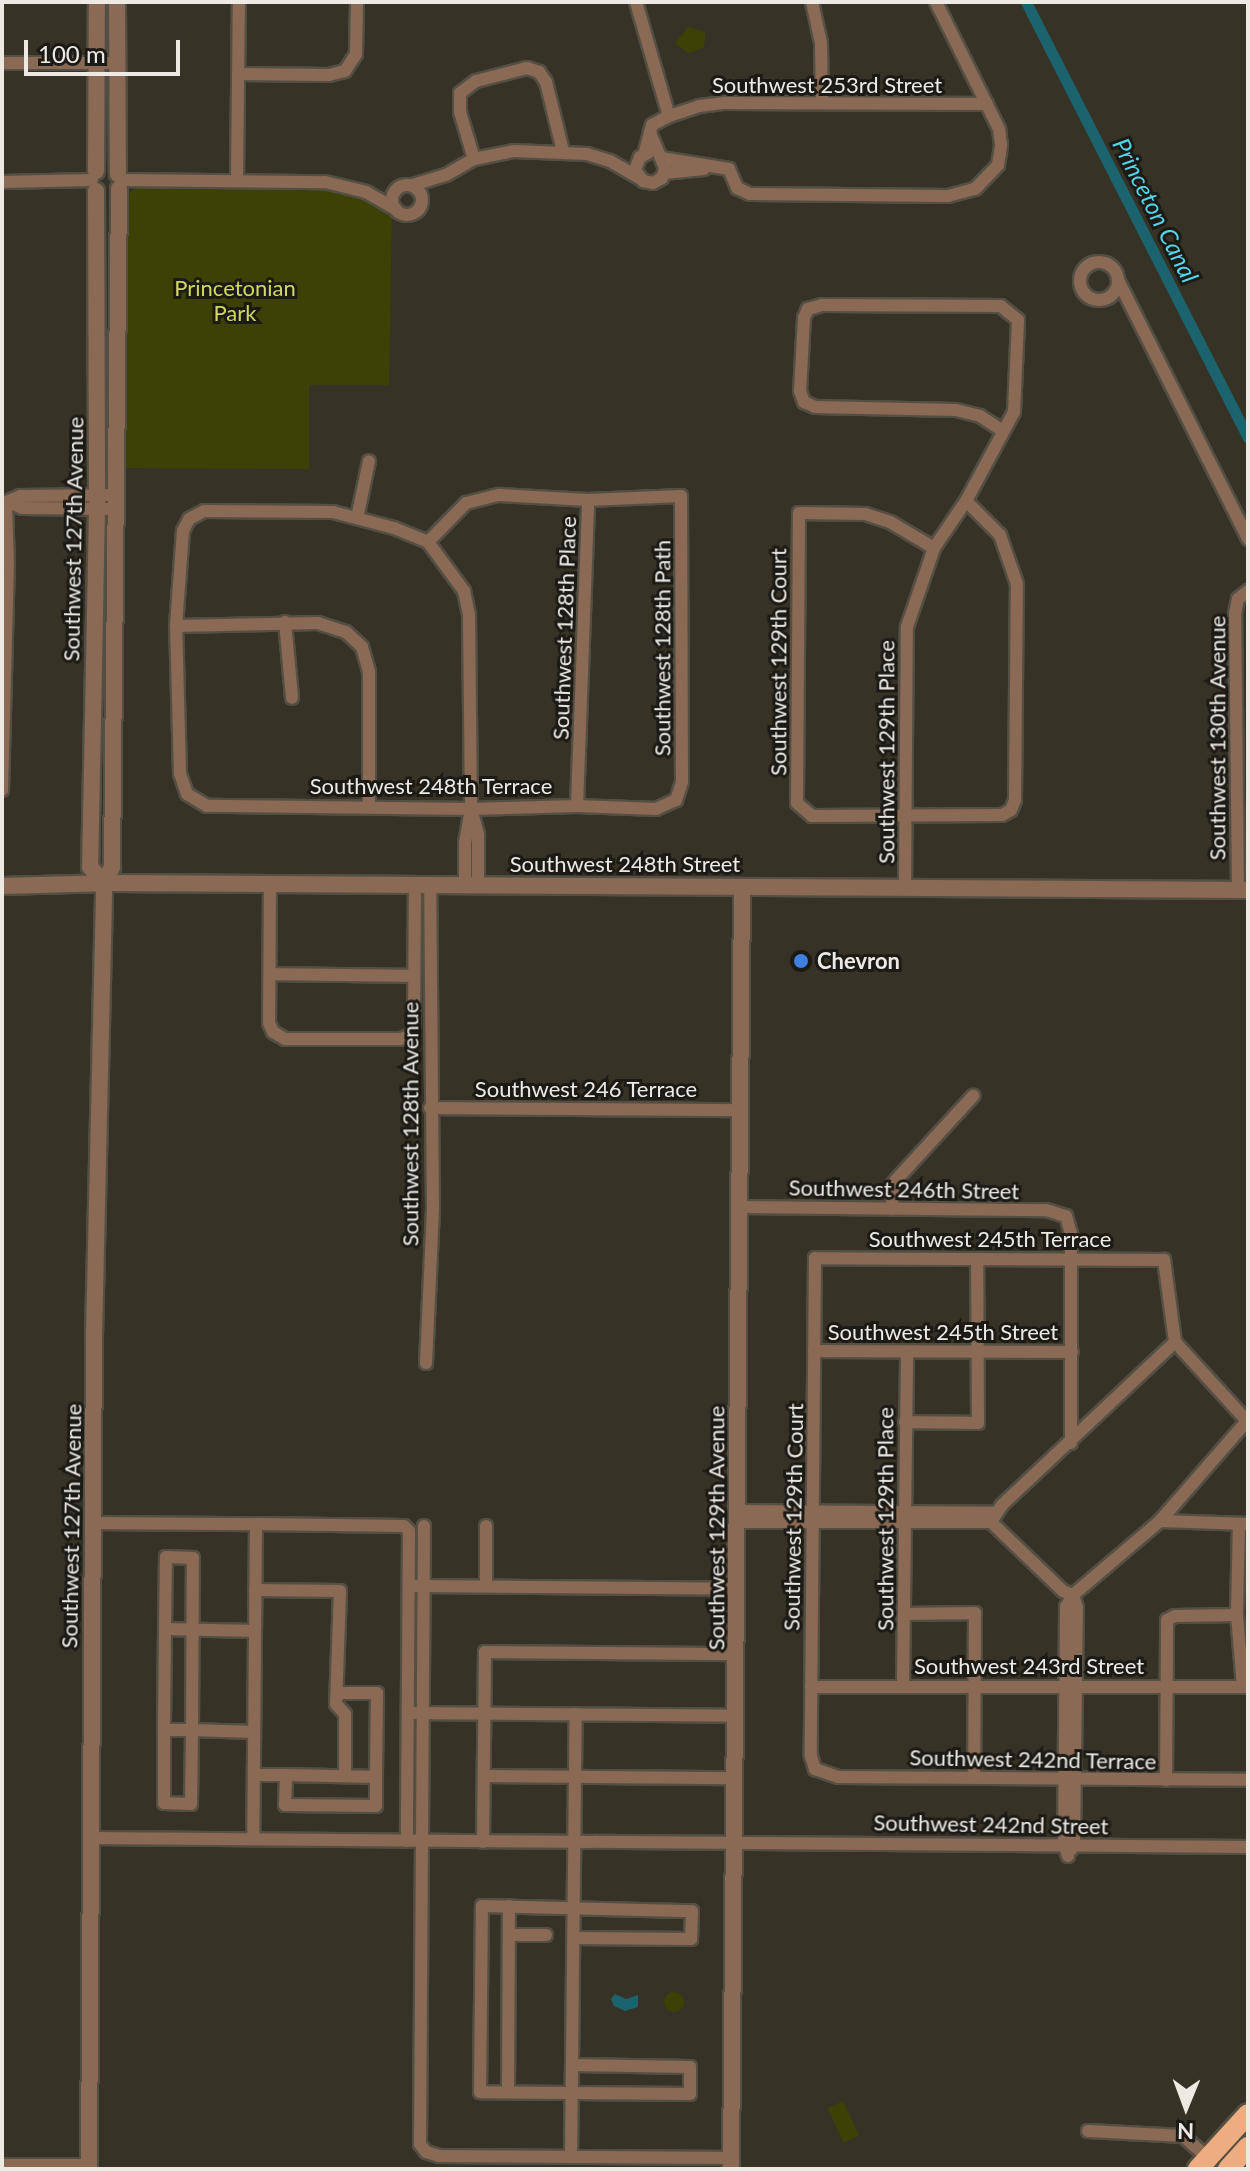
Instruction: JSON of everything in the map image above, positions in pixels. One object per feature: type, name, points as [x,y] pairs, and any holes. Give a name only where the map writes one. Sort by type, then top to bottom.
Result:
[{"type":"highway","points":[[1203,2164],[1248,2114]]},
{"type":"highway","points":[[1203,2164],[1248,2127]]},
{"type":"highway","points":[[1228,2169],[1248,2147]]},
{"type":"street","name":"Southwest 127th Avenue","points":[[97,2],[97,502],[90,867],[104,883]]},
{"type":"street","name":"Southwest 127th Avenue","points":[[89,2167],[89,1838],[104,883],[112,867],[119,181],[117,2]]},
{"type":"street","points":[[237,181],[239,2]]},
{"type":"street","points":[[238,74],[329,75],[349,68],[356,54],[357,2]]},
{"type":"street","points":[[636,2],[669,116],[656,122],[650,132],[635,170],[639,178]]},
{"type":"street","points":[[812,2],[821,43],[822,103]]},
{"type":"street","points":[[395,209],[392,200],[395,191],[403,185],[446,175],[474,159],[514,151],[563,151],[610,161],[653,183],[664,173],[729,169],[737,188],[750,194],[957,195],[983,184],[1000,158],[999,129],[936,2]]},
{"type":"street","points":[[2,63],[117,63]]},
{"type":"street","points":[[474,159],[460,112],[463,89],[476,81],[509,71],[534,69],[546,82],[563,151]]},
{"type":"street","name":"Southwest 253rd Street","points":[[669,116],[710,104],[987,104]]},
{"type":"street","points":[[650,132],[664,173]]},
{"type":"street","points":[[610,161],[642,156],[660,157],[707,168]]},
{"type":"street","points":[[2,182],[95,181],[110,168],[119,181]]},
{"type":"street","points":[[366,192],[411,215],[446,175]]},
{"type":"street","points":[[95,181],[108,196],[119,181]]},
{"type":"street","points":[[119,181],[325,182],[366,192],[395,191]]},
{"type":"street","points":[[413,185],[420,192],[422,201]]},
{"type":"street","points":[[1130,309],[1086,295],[1080,281],[1083,271],[1091,264],[1101,263],[1111,267],[1248,539]]},
{"type":"street","points":[[1105,299],[1116,289],[1118,280]]},
{"type":"street","name":"Southwest 129th Place","points":[[905,888],[907,627],[934,548],[966,501],[1014,412],[1018,320],[1010,310],[1001,306],[822,305],[808,309],[804,318],[800,391],[804,402],[815,407],[956,410],[980,416],[1003,431]]},
{"type":"street","points":[[96,344],[117,343]]},
{"type":"street","points":[[357,518],[369,461]]},
{"type":"street","points":[[428,542],[466,503],[499,495],[588,500]]},
{"type":"street","points":[[2,790],[6,504],[20,496],[115,502]]},
{"type":"street","name":"Southwest 128th Path","points":[[588,500],[681,496],[682,782],[676,800]]},
{"type":"street","name":"Southwest 128th Place","points":[[577,806],[588,500]]},
{"type":"street","points":[[905,816],[1002,815],[1011,810],[1015,800],[1017,584],[1000,535],[966,501]]},
{"type":"street","points":[[369,807],[369,672],[362,647],[346,632],[318,623],[176,626],[183,531],[189,519],[204,511],[333,512],[394,528],[428,542],[464,591],[469,615],[471,809],[465,842],[472,885]]},
{"type":"street","name":"Southwest 129th Court","points":[[905,816],[812,816],[797,803],[799,513],[865,514],[890,522],[934,548]]},
{"type":"street","name":"Southwest 130th Avenue","points":[[1243,890],[1235,614],[1238,599],[1248,591]]},
{"type":"street","points":[[285,622],[292,698]]},
{"type":"street","name":"Southwest 248th Terrace","points":[[176,626],[180,774],[187,794],[207,806],[471,809],[577,806],[656,809],[676,800]]},
{"type":"street","name":"Southwest 248th Street","points":[[2,886],[104,883],[422,884],[1243,890]]},
{"type":"street","points":[[270,884],[269,1023],[276,1035],[285,1039],[409,1036],[414,1024],[414,976],[422,884]]},
{"type":"street","name":"Southwest 128th Avenue","points":[[422,884],[433,1210],[426,1363]]},
{"type":"street","name":"Southwest 129th Avenue","points":[[731,2164],[742,887]]},
{"type":"street","points":[[270,974],[414,976]]},
{"type":"street","points":[[892,1209],[893,1184],[973,1096]]},
{"type":"street","name":"Southwest 246 Terrace","points":[[430,1108],[742,1110]]},
{"type":"street","name":"Southwest 246th Street","points":[[741,1207],[1046,1210],[1066,1216],[1071,1226],[1072,1260]]},
{"type":"street","name":"Southwest 129th Court","points":[[815,1258],[811,1756],[819,1773]]},
{"type":"street","name":"Southwest 245th Terrace","points":[[815,1258],[1164,1260],[1175,1342]]},
{"type":"street","points":[[905,1422],[978,1423],[977,1259]]},
{"type":"street","points":[[1071,1443],[1072,1260]]},
{"type":"street","points":[[737,1516],[993,1518],[1175,1342],[1247,1422],[1160,1521],[1073,1595]]},
{"type":"street","name":"Southwest 245th Street","points":[[814,1351],[1072,1352]]},
{"type":"street","name":"Southwest 129th Place","points":[[903,1686],[907,1352]]},
{"type":"street","points":[[993,1518],[1063,1591],[1073,1595]]},
{"type":"street","points":[[1160,1521],[1243,1524],[1237,1615],[1245,1687]]},
{"type":"street","points":[[93,1523],[404,1526],[409,1531],[407,1841]]},
{"type":"street","points":[[253,1839],[256,1524]]},
{"type":"street","points":[[424,1526],[420,2144],[426,2152],[439,2156],[571,2157],[731,2164]]},
{"type":"street","points":[[486,1526],[486,1586]]},
{"type":"street","points":[[166,1557],[193,1558],[191,1804],[164,1803],[165,1629],[166,1557]]},
{"type":"street","points":[[409,1585],[737,1589]]},
{"type":"street","points":[[255,1590],[340,1591],[336,1704],[345,1714],[345,1776]]},
{"type":"street","points":[[1069,1844],[1071,1686],[1077,1608],[1073,1595]]},
{"type":"street","points":[[904,1614],[975,1613],[974,1778]]},
{"type":"street","points":[[1166,1780],[1165,1630],[1169,1617],[1237,1615]]},
{"type":"street","points":[[165,1629],[255,1631]]},
{"type":"street","points":[[483,1842],[485,1652],[737,1654]]},
{"type":"street","name":"Southwest 243rd Street","points":[[811,1687],[1245,1687]]},
{"type":"street","points":[[286,1775],[285,1805],[376,1806],[377,1693],[337,1693]]},
{"type":"street","points":[[407,1713],[736,1716]]},
{"type":"street","points":[[571,2157],[576,1714]]},
{"type":"street","points":[[164,1730],[254,1732]]},
{"type":"street","name":"Southwest 242nd Terrace","points":[[819,1773],[838,1777],[1248,1780]]},
{"type":"street","points":[[254,1775],[376,1777]]},
{"type":"street","points":[[484,1776],[735,1778]]},
{"type":"street","name":"Southwest 242nd Street","points":[[89,1838],[1248,1847]]},
{"type":"street","points":[[573,2065],[690,2067],[690,2094],[480,2092],[482,1906],[692,1911],[691,1939],[574,1938]]},
{"type":"street","points":[[508,2092],[509,1906]]},
{"type":"street","points":[[509,1935],[546,1935]]},
{"type":"street","points":[[1088,2131],[1183,2136],[1203,2164]]},
{"type":"street","points":[[2,2165],[89,2167]]},
{"type":"green space","points":[[688,27],[705,32],[705,41],[703,48],[688,53],[675,43]]},
{"type":"green space","name":"Princetonian Park","points":[[137,187],[332,190],[361,197],[392,214],[389,385],[309,385],[309,469],[120,468],[126,196]]},
{"type":"green space","points":[[674,1992],[681,1995],[684,2002],[681,2009],[674,2012],[667,2009],[664,2002],[667,1995]]},
{"type":"green space","points":[[843,2101],[859,2135],[844,2143],[828,2108]]},
{"type":"water","points":[[615,1994],[626,1999],[638,1995],[638,2007],[625,2011],[614,2006],[611,1999]]},
{"type":"waterway","name":"Princeton Canal","points":[[1026,2],[1248,438]]},
{"type":"place","name":"Chevron","points":[[801,961]]}]
